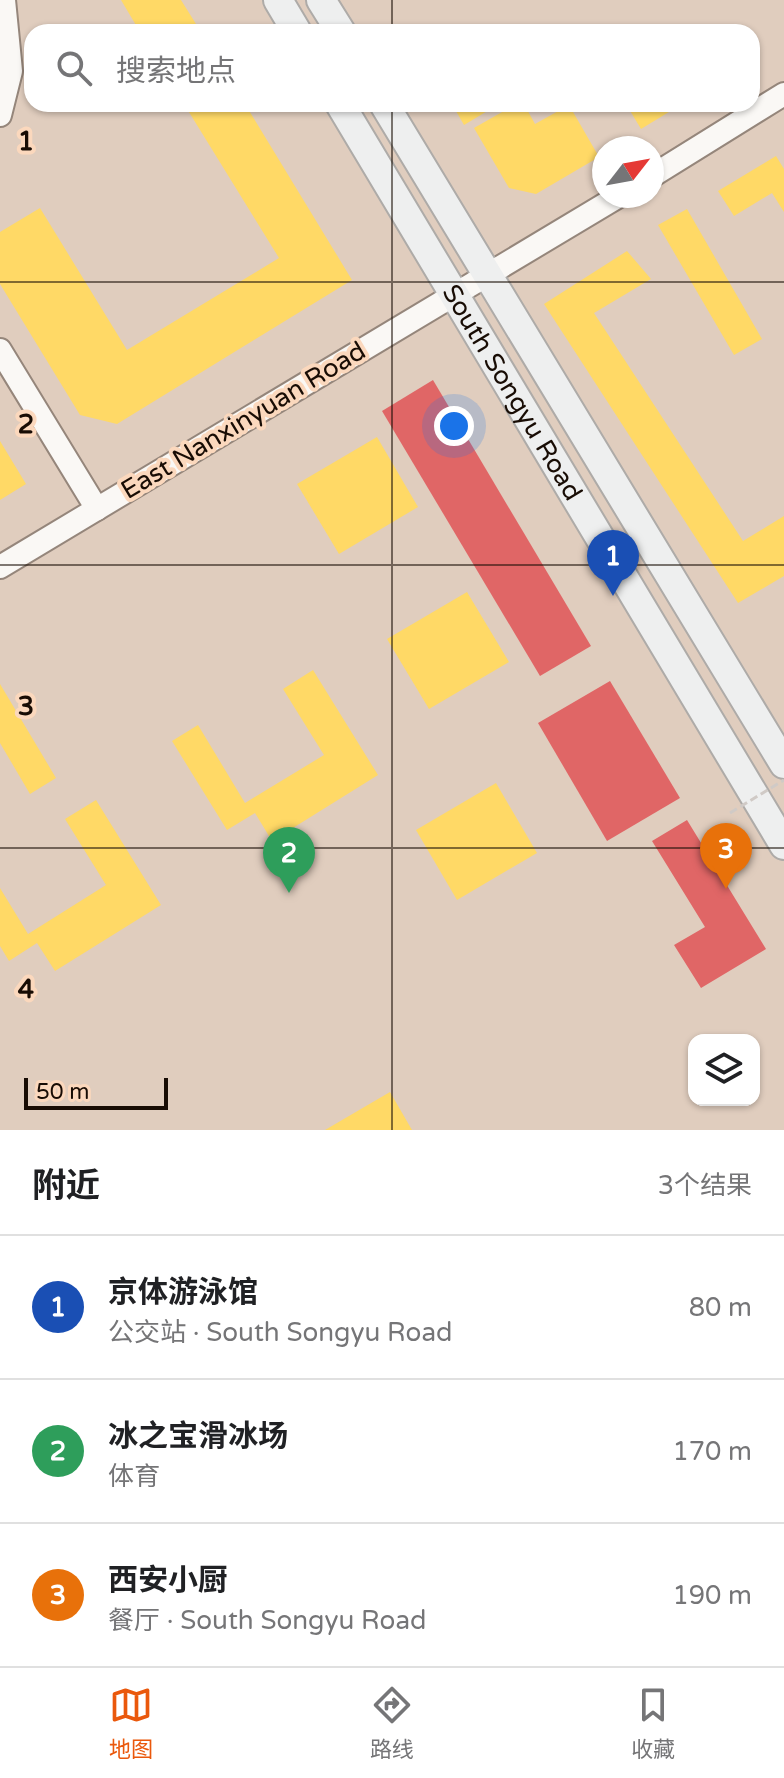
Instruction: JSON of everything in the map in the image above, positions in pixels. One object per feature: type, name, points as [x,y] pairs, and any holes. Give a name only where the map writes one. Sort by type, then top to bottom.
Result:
[{"type":"main road","points":[[278,0],[292,24]]},
{"type":"main road","points":[[321,0],[336,24]]},
{"type":"main road","name":"South Songyu Road","points":[[345,112],[784,845]]},
{"type":"main road","name":"South Songyu Road","points":[[389,112],[784,764]]},
{"type":"street","points":[[0,115],[11,71],[4,0]]},
{"type":"street","points":[[760,109],[784,94]]},
{"type":"street","points":[[664,169],[755,112]]},
{"type":"street","name":"East Nanxinyuan Road","points":[[0,567],[599,208]]},
{"type":"street","points":[[0,350],[97,509]]},
{"type":"path","points":[[730,813],[784,780]]},
{"type":"building: 住宅","points":[[121,0],[181,0],[196,24],[135,24]]},
{"type":"building: 住宅","points":[[189,112],[250,112],[352,280],[117,424],[80,415],[0,284],[0,232],[40,208],[127,350],[279,258]]},
{"type":"building: 住宅","points":[[457,112],[486,112],[464,125]]},
{"type":"building: 住宅","points":[[502,112],[528,112],[535,124],[556,112],[573,112],[592,145],[592,161],[536,194],[509,188],[474,128]]},
{"type":"building: 住宅","points":[[631,112],[669,112],[641,129]]},
{"type":"building: 住宅","points":[[776,156],[784,169],[784,212],[772,193],[734,216],[718,191]]},
{"type":"building: 住宅","points":[[687,209],[762,339],[734,355],[658,225]]},
{"type":"building: 住宅","points":[[627,251],[651,279],[594,313],[743,541],[784,516],[784,576],[738,603],[544,304]]},
{"type":"building: 住宅","points":[[377,437],[418,507],[339,554],[297,484]]},
{"type":"building: 住宅","points":[[0,441],[26,484],[0,500]]},
{"type":"building: 住宅","points":[[467,592],[509,662],[429,709],[387,639]]},
{"type":"building: 住宅","points":[[313,670],[378,775],[272,841],[255,813],[227,830],[172,741],[198,725],[245,803],[324,755],[283,689]]},
{"type":"building: 住宅","points":[[0,684],[56,778],[30,794],[0,743]]},
{"type":"building: 住宅","points":[[496,783],[537,853],[457,900],[416,830]]},
{"type":"building: 住宅","points":[[96,800],[161,905],[55,971],[37,943],[9,961],[0,946],[0,888],[28,934],[106,885],[65,819]]},
{"type":"building: 住宅","points":[[390,1092],[412,1130],[325,1130]]},
{"type":"building: 商业","points":[[433,380],[591,646],[540,676],[382,411]]},
{"type":"building: 商业","points":[[610,681],[680,798],[607,841],[538,723]]},
{"type":"building: 商业","points":[[687,820],[766,949],[701,988],[674,945],[705,927],[652,841]]},
{"type":"place","name":"京体游泳馆","points":[[613,596]]},
{"type":"place","name":"西安小厨","points":[[726,889]]},
{"type":"place","name":"冰之宝滑冰场","points":[[289,893]]}]
